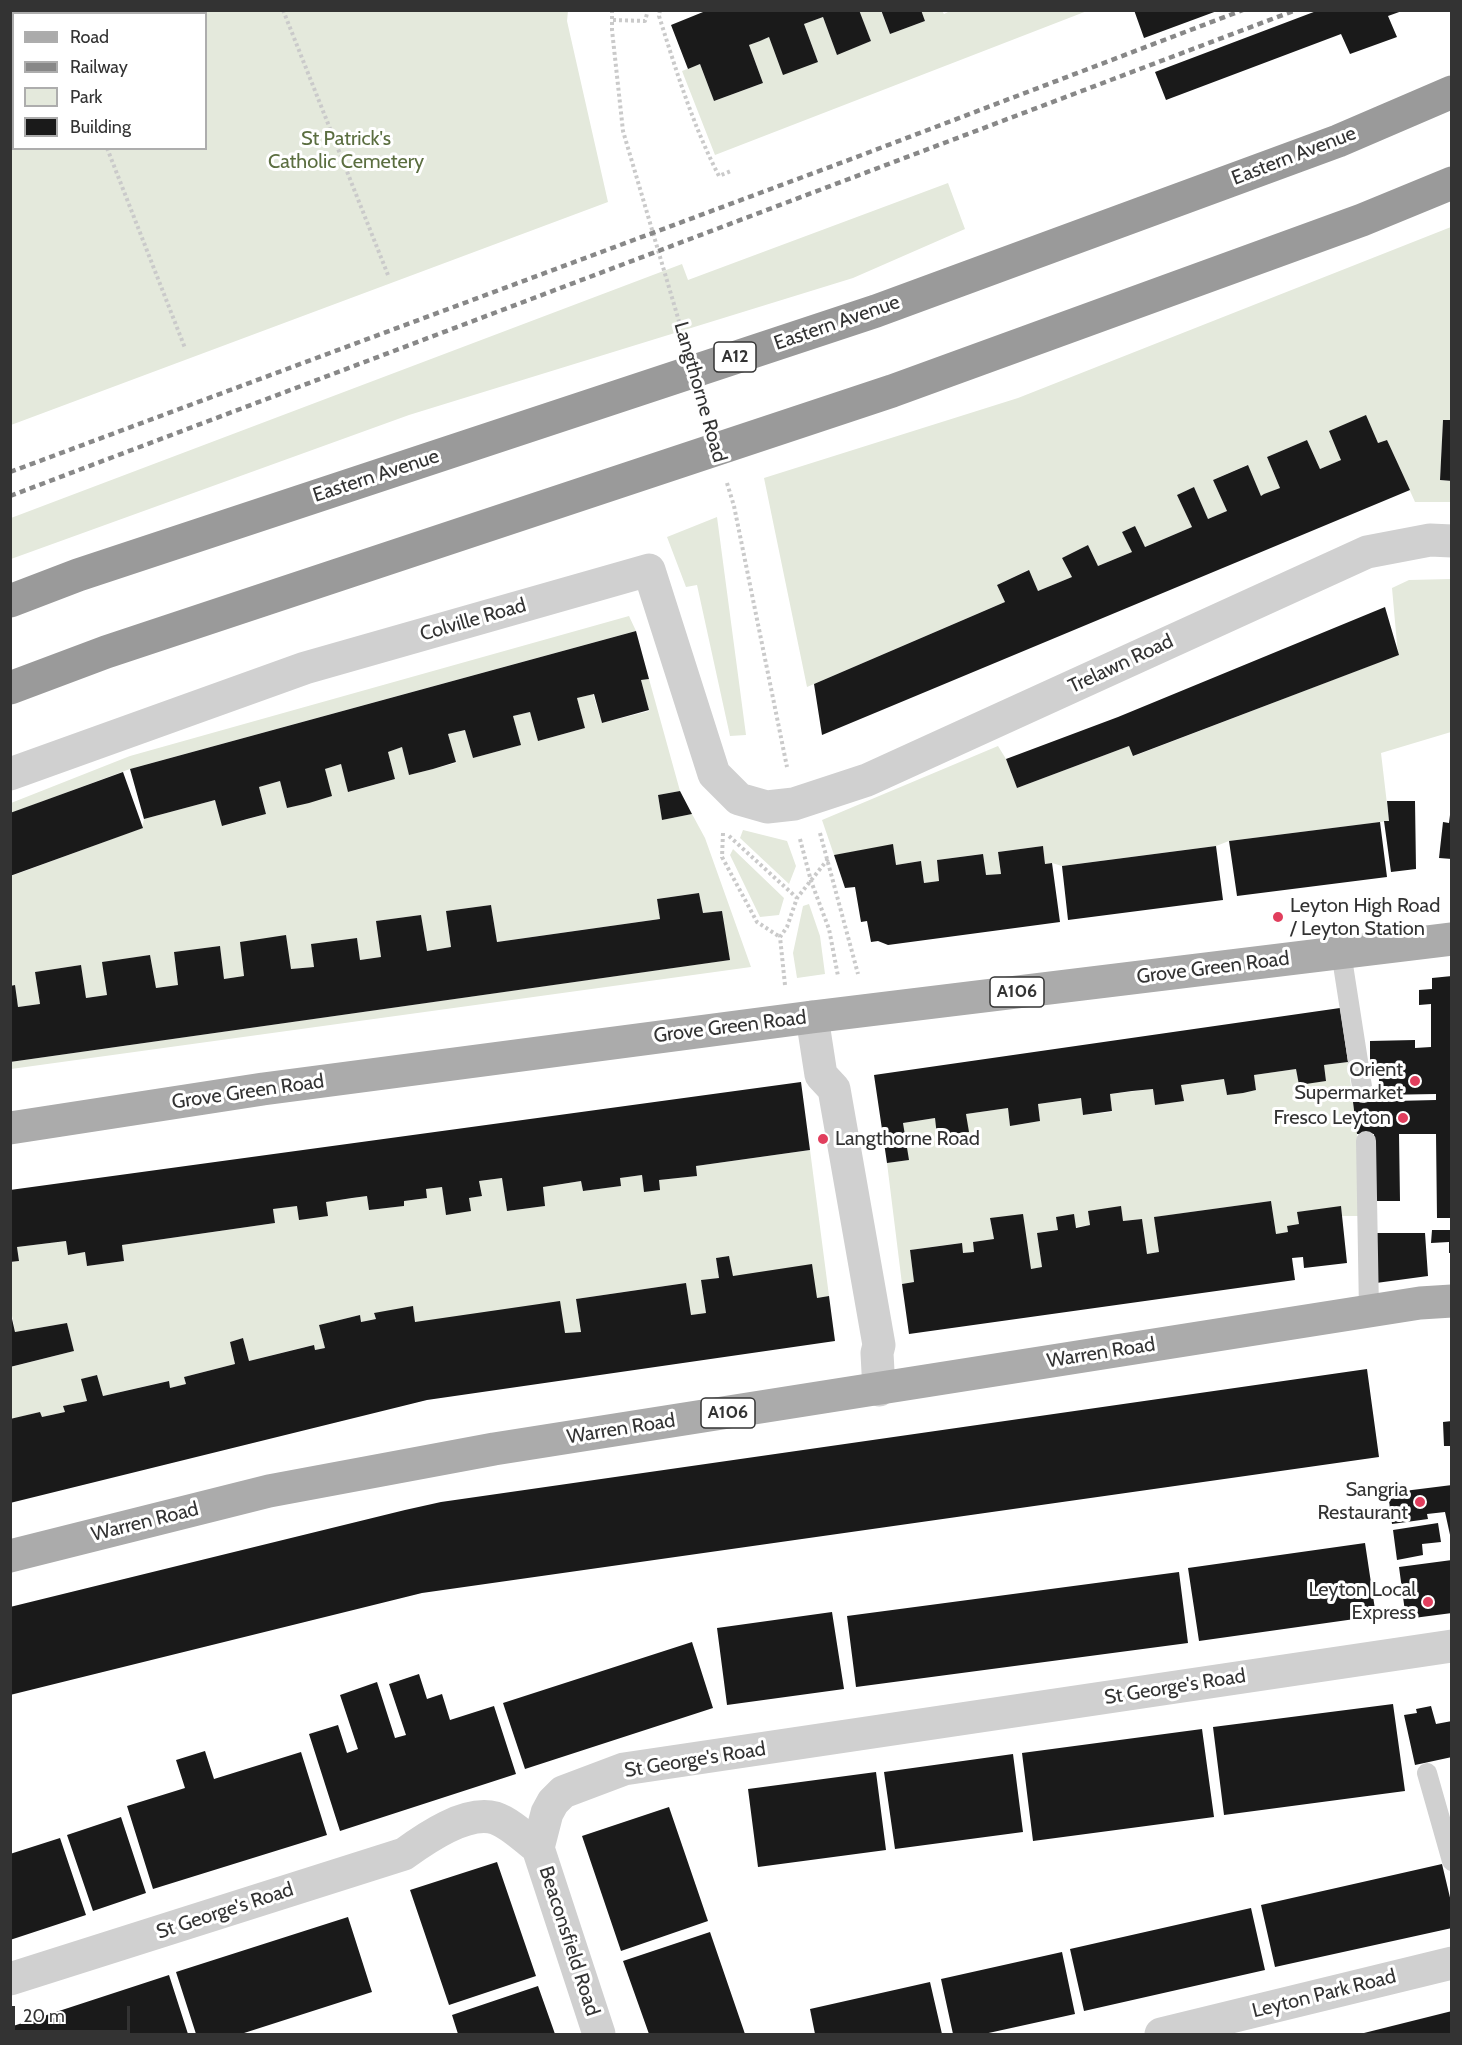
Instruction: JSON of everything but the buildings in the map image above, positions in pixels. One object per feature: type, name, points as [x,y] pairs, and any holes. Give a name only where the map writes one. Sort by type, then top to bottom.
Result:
[{"type":"highway","name":"Eastern Avenue","points":[[10,601],[78,575],[876,311],[1338,141],[1452,92]]},
{"type":"highway","points":[[10,688],[106,652],[892,391],[1362,220],[1452,183]]},
{"type":"main road","name":"Grove Green Road","points":[[10,1128],[263,1089],[812,1017],[1452,939]]},
{"type":"main road","name":"Warren Road","points":[[10,1556],[269,1491],[494,1449],[1369,1311],[1452,1301]]},
{"type":"street","name":"Trelawn Road","points":[[800,800],[867,780],[1367,552],[1430,540],[1452,541]]},
{"type":"street","name":"Colville Road","points":[[10,774],[305,668],[649,570],[714,774],[739,799],[767,807],[800,800]]},
{"type":"street","points":[[812,1017],[822,1075],[834,1089],[879,1345],[876,1353],[879,1389]]},
{"type":"street","name":"St George's Road","points":[[10,1979],[404,1854],[432,1833],[465,1821],[482,1817],[494,1818],[507,1824],[538,1848],[547,1813],[553,1802],[563,1792],[624,1769],[1452,1646]]},
{"type":"street","name":"Beaconsfield Road","points":[[538,1848],[599,2034]]},
{"type":"street","name":"Leyton Park Road","points":[[1161,2034],[1452,1963]]},
{"type":"lane","points":[[1341,952],[1363,1093]]},
{"type":"lane","points":[[1366,1141],[1369,1311]]},
{"type":"lane","points":[[1427,1773],[1452,1861]]},
{"type":"path","points":[[283,10],[388,275]]},
{"type":"path","name":"Langthorne Road","points":[[612,10],[623,131],[684,336]]},
{"type":"path","points":[[612,20],[645,21],[648,10]]},
{"type":"path","points":[[660,10],[659,16],[675,64],[710,158],[719,176],[731,171]]},
{"type":"path","points":[[108,150],[185,348]]},
{"type":"path","name":"Langthorne Road","points":[[727,483],[800,800],[828,860],[860,982]]},
{"type":"path","points":[[739,799],[724,832],[722,857],[758,922],[780,937]]},
{"type":"path","points":[[736,843],[797,898]]},
{"type":"path","points":[[801,845],[811,881],[829,929],[838,976]]},
{"type":"path","points":[[785,992],[780,937],[787,927],[797,898],[828,860]]},
{"type":"green space","points":[[952,10],[1087,11],[715,155],[682,71],[700,64],[714,101],[763,83],[749,45],[769,37],[818,62],[804,24],[823,17],[837,54],[871,41],[859,11],[881,11],[890,34],[925,21],[921,11],[942,11],[944,14]]},
{"type":"green space","name":"St Patrick's Catholic Cemetery","points":[[11,11],[568,11],[567,21],[608,202],[11,425]]},
{"type":"green space","points":[[948,183],[965,229],[853,278],[409,415],[11,559],[11,518],[682,264],[688,280]]},
{"type":"green space","points":[[1451,227],[1452,420],[1443,420],[1440,480],[1451,481],[1451,502],[1415,502],[1387,440],[1378,443],[1366,416],[1341,460],[1320,469],[1307,440],[1267,457],[1280,488],[1261,496],[1247,465],[1213,480],[1227,511],[1208,519],[1194,487],[1177,495],[1192,527],[1145,547],[1135,526],[1122,532],[1132,552],[1098,566],[1088,545],[1062,558],[1072,577],[1038,591],[1028,570],[997,585],[1005,602],[807,687],[764,478],[1018,398]]},
{"type":"green space","points":[[717,517],[746,735],[730,736],[697,585],[686,587],[667,537]]},
{"type":"green space","points":[[1451,579],[1451,732],[1381,753],[1389,821],[1229,841],[1216,846],[1062,866],[1052,863],[1045,864],[1043,846],[998,852],[1001,874],[986,875],[982,854],[937,860],[939,881],[924,883],[921,861],[896,865],[893,845],[834,855],[822,820],[998,746],[1006,759],[1017,788],[1129,746],[1134,756],[1398,655],[1392,588],[1409,580]]},
{"type":"green space","points":[[629,616],[636,631],[130,769],[11,813],[11,803],[130,756]]},
{"type":"green space","points":[[649,679],[680,791],[658,795],[662,820],[692,814],[705,838],[751,967],[11,1069],[10,1062],[729,960],[722,911],[703,913],[699,893],[657,899],[660,919],[497,942],[491,905],[446,911],[451,947],[427,951],[421,915],[377,921],[381,957],[360,960],[357,938],[334,941],[314,967],[291,969],[240,942],[244,976],[224,979],[220,946],[174,952],[178,985],[156,988],[150,955],[103,962],[107,995],[86,998],[81,965],[35,972],[40,1004],[18,1007],[14,985],[11,986],[11,876],[142,828],[144,819],[215,800],[223,826],[266,814],[259,787],[280,781],[287,808],[331,796],[325,769],[341,764],[349,792],[395,779],[388,752],[402,747],[409,775],[456,763],[448,734],[465,730],[473,758],[520,745],[513,716],[530,712],[538,741],[585,728],[577,698],[593,694],[602,723],[649,711],[641,680]]},
{"type":"green space","points":[[743,830],[787,841],[796,866],[789,884],[740,838]]},
{"type":"green space","points":[[733,849],[784,898],[779,915],[760,917],[730,855]]},
{"type":"green space","points":[[809,904],[820,936],[825,974],[797,978],[793,953],[803,906]]},
{"type":"green space","points":[[1348,1062],[1357,1134],[1358,1216],[1342,1216],[1341,1207],[1298,1212],[1299,1224],[1287,1226],[1288,1232],[1276,1234],[1271,1201],[1155,1217],[1159,1252],[1147,1254],[1142,1219],[1123,1221],[1088,1211],[1090,1225],[1037,1233],[1042,1267],[1031,1269],[990,1219],[994,1239],[973,1242],[974,1252],[963,1253],[961,1243],[910,1250],[914,1282],[902,1284],[887,1163],[908,1160],[903,1123],[935,1118],[938,1136],[968,1132],[966,1114],[1008,1108],[1010,1126],[1040,1121],[1038,1104],[1081,1098],[1083,1115],[1112,1112],[1110,1094],[1153,1089],[1155,1105],[1183,1101],[1181,1085],[1224,1079],[1227,1095],[1256,1090],[1254,1075],[1296,1069],[1299,1084],[1326,1081],[1324,1065]]},
{"type":"green space","points":[[810,1150],[829,1296],[817,1298],[733,1276],[729,1256],[716,1258],[719,1278],[701,1281],[706,1313],[691,1315],[686,1283],[576,1299],[581,1332],[565,1333],[415,1322],[413,1307],[374,1314],[376,1319],[361,1322],[360,1315],[319,1325],[325,1348],[315,1350],[313,1345],[249,1361],[243,1338],[230,1342],[235,1364],[184,1377],[186,1384],[170,1388],[168,1381],[103,1396],[97,1375],[82,1379],[87,1401],[64,1406],[65,1412],[42,1417],[40,1412],[11,1419],[11,1367],[74,1351],[67,1323],[15,1332],[11,1310],[11,1262],[19,1261],[17,1247],[66,1241],[68,1255],[85,1252],[87,1266],[124,1261],[122,1245],[275,1223],[273,1209],[297,1206],[328,1216],[326,1202],[367,1196],[369,1210],[404,1206],[404,1201],[427,1198],[426,1189],[442,1187],[446,1214],[469,1198],[482,1195],[479,1181],[502,1178],[507,1211],[545,1206],[543,1187],[581,1181],[583,1191],[620,1186],[620,1178],[642,1175],[644,1191],[659,1190],[659,1180],[697,1176],[696,1166]]},
{"type":"railway","points":[[10,472],[854,158],[1243,10]]},
{"type":"railway","points":[[10,496],[1296,10]]},
{"type":"place","name":"Leyton High Road / Leyton Station","points":[[1278,917]]},
{"type":"place","name":"Orient Supermarket","points":[[1415,1081]]},
{"type":"place","name":"Fresco Leyton","points":[[1403,1118]]},
{"type":"place","name":"Langthorne Road","points":[[823,1139]]},
{"type":"place","name":"Sangria Restaurant","points":[[1420,1502]]},
{"type":"place","name":"Leyton Local Express","points":[[1428,1602]]}]
